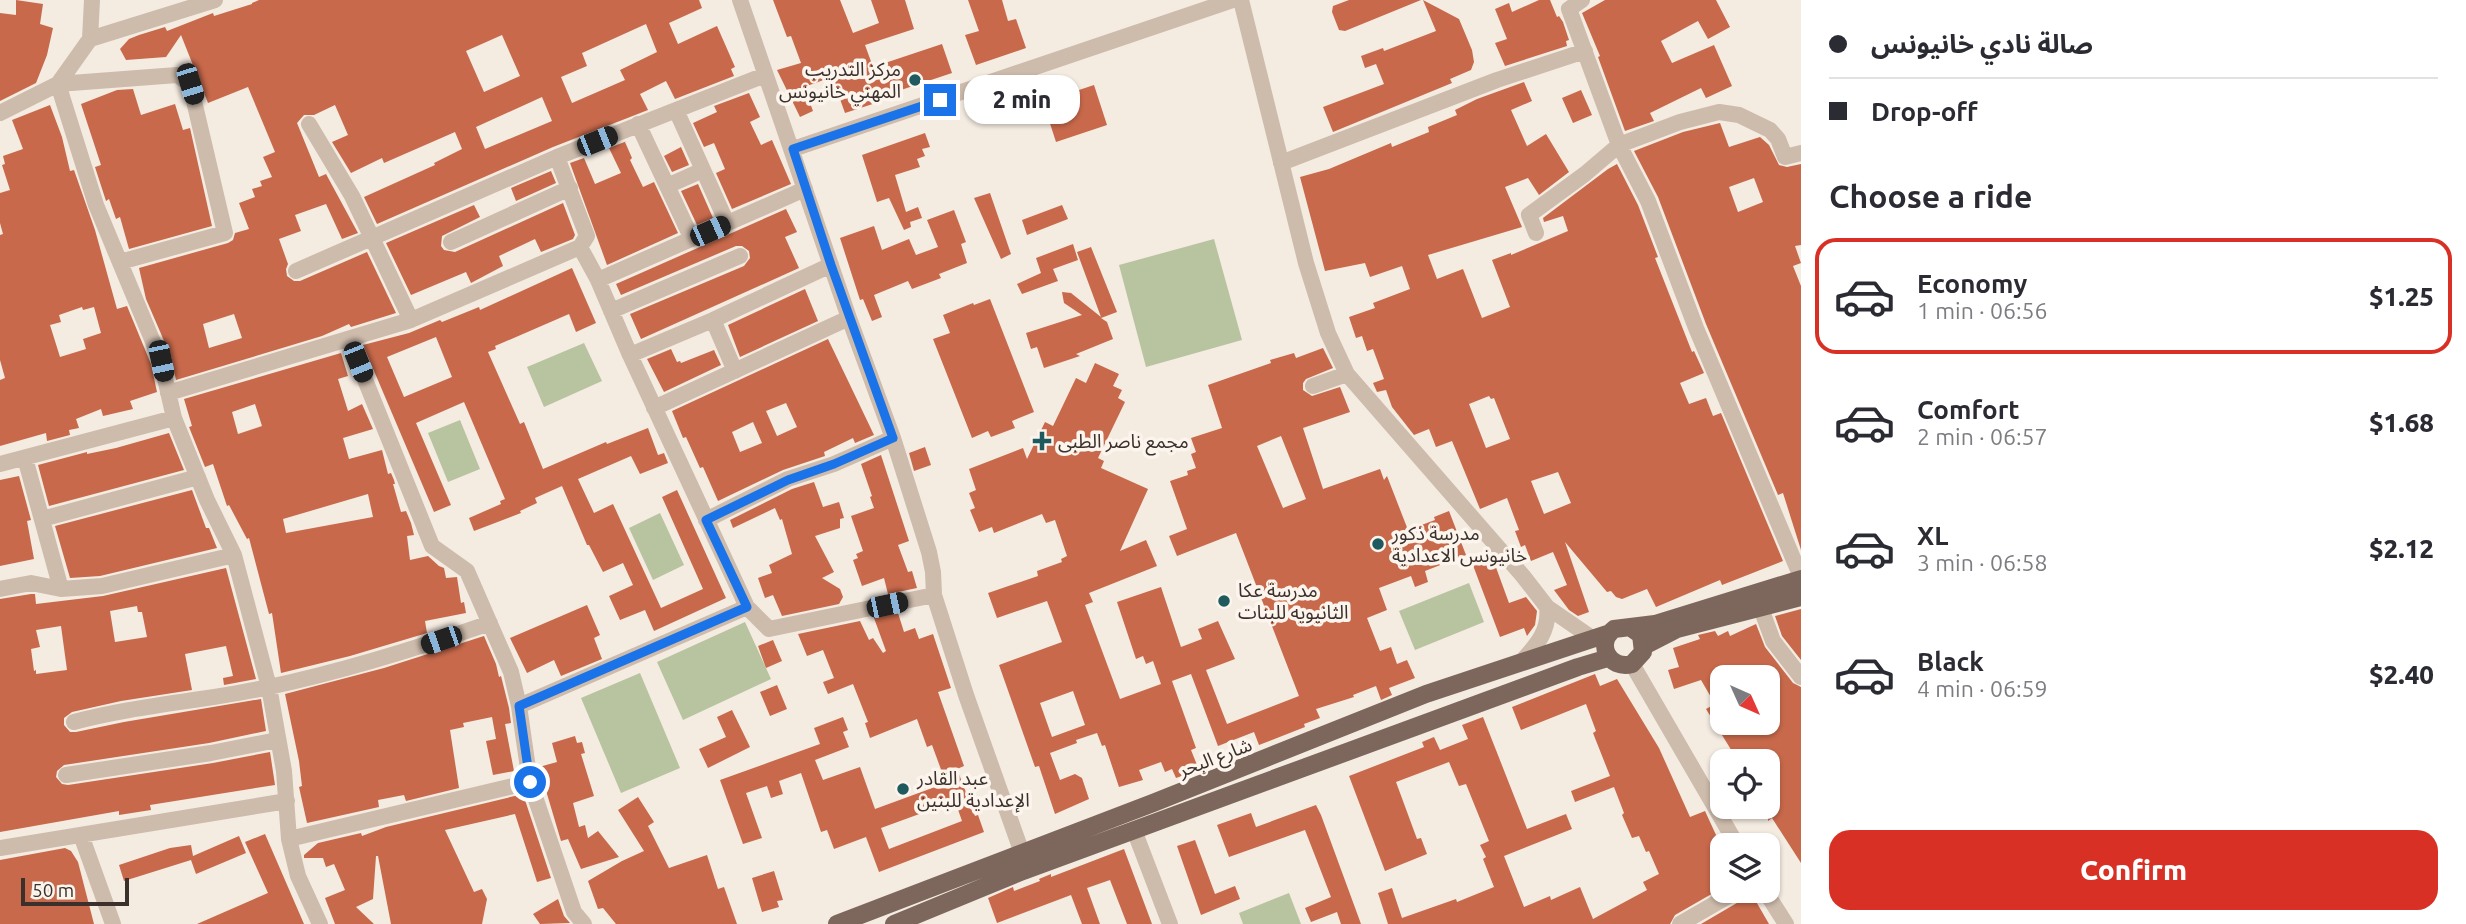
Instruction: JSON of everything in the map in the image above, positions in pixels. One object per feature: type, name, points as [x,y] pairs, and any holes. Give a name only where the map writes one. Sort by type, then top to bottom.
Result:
[{"type":"main road","points":[[1644,646],[1677,629],[1758,600],[1801,578]]},
{"type":"main road","points":[[1632,628],[1641,635],[1644,646],[1641,657],[1632,664],[1619,665],[1608,658],[1604,645],[1610,633],[1620,627],[1655,624],[1758,600],[1801,597]]},
{"type":"main road","name":"شارع البحر","points":[[837,924],[1321,738],[1426,694],[1610,633]]},
{"type":"main road","points":[[894,924],[1023,871],[1552,676],[1608,658]]},
{"type":"street","points":[[58,84],[90,39],[92,0]]},
{"type":"street","points":[[90,39],[215,0]]},
{"type":"street","points":[[740,0],[893,438],[929,552],[934,595],[1022,853]]},
{"type":"street","points":[[793,149],[1233,0]]},
{"type":"street","points":[[1241,0],[1321,314],[1347,374],[1547,607],[1592,638]]},
{"type":"street","points":[[1582,0],[1569,9],[1619,145],[1648,201],[1696,328],[1801,578]]},
{"type":"street","points":[[1281,163],[1497,80],[1584,51]]},
{"type":"street","points":[[0,113],[58,84],[177,75],[190,84],[225,233],[120,262]]},
{"type":"street","points":[[296,271],[557,157],[765,75]]},
{"type":"street","points":[[58,84],[96,205],[161,361],[174,418],[234,555],[269,687],[287,801],[289,839],[298,876],[320,924]]},
{"type":"street","points":[[676,110],[727,223]]},
{"type":"street","points":[[1536,233],[1529,215],[1619,145],[1680,122],[1718,111],[1739,115],[1770,130],[1778,139],[1785,157],[1801,153]]},
{"type":"street","points":[[309,124],[373,237],[411,320]]},
{"type":"street","points":[[638,124],[692,239]]},
{"type":"street","points":[[168,393],[411,320],[580,247],[587,236],[557,157]]},
{"type":"street","points":[[667,186],[703,170]]},
{"type":"street","points":[[451,242],[570,188]]},
{"type":"street","points":[[598,280],[805,189]]},
{"type":"street","points":[[580,247],[598,280],[654,408],[747,607],[769,629],[934,595]]},
{"type":"street","points":[[611,311],[740,256]]},
{"type":"street","points":[[631,355],[831,265]]},
{"type":"street","points":[[654,408],[849,318]]},
{"type":"street","points":[[713,320],[734,371]]},
{"type":"street","points":[[349,340],[432,546],[467,572],[511,672],[530,782],[574,912],[584,924]]},
{"type":"street","points":[[1313,386],[1347,374]]},
{"type":"street","points":[[0,464],[174,418]]},
{"type":"street","points":[[706,520],[788,480],[834,464],[893,438]]},
{"type":"street","points":[[25,458],[61,589]]},
{"type":"street","points":[[42,519],[198,477]]},
{"type":"street","points":[[0,589],[31,583],[61,589],[102,586],[234,555]]},
{"type":"street","points":[[1758,600],[1773,641],[1801,677]]},
{"type":"street","points":[[519,706],[747,607]]},
{"type":"street","points":[[1521,662],[1539,641],[1546,627],[1547,607]]},
{"type":"street","points":[[74,722],[106,713],[269,687],[416,648],[490,623]]},
{"type":"street","points":[[1632,664],[1730,833]]},
{"type":"street","points":[[66,775],[277,740]]},
{"type":"street","points":[[289,839],[530,782]]},
{"type":"street","points":[[0,848],[287,801]]},
{"type":"street","points":[[1134,830],[1170,924]]},
{"type":"street","points":[[81,835],[113,924]]},
{"type":"street","points":[[1680,924],[1716,903]]},
{"type":"street","points":[[1773,903],[1786,924]]},
{"type":"green space","points":[[1214,239],[1242,340],[1146,367],[1119,265]]},
{"type":"green space","points":[[584,343],[602,381],[544,407],[527,367]]},
{"type":"green space","points":[[460,420],[480,469],[448,482],[428,433]]},
{"type":"green space","points":[[660,513],[684,565],[653,580],[629,528]]},
{"type":"green space","points":[[1469,583],[1484,622],[1415,650],[1399,611]]},
{"type":"green space","points":[[745,622],[771,679],[683,720],[657,662]]},
{"type":"green space","points":[[640,673],[680,768],[621,793],[581,698]]},
{"type":"green space","points":[[1289,893],[1301,924],[1243,924],[1239,913]]},
{"type":"building","points":[[16,0],[43,4],[40,24],[53,28],[47,55],[36,83],[0,101],[0,13],[16,15]]},
{"type":"building","points":[[259,0],[699,0],[702,8],[669,23],[678,44],[717,26],[735,67],[731,69],[734,76],[675,99],[666,81],[640,94],[648,110],[553,147],[377,224],[364,197],[435,165],[434,163],[462,149],[455,132],[384,163],[382,158],[351,173],[332,142],[348,135],[335,105],[314,115],[304,115],[297,123],[319,177],[326,174],[358,233],[342,239],[326,204],[295,215],[301,231],[279,239],[288,264],[287,276],[294,281],[300,281],[367,252],[396,313],[351,327],[349,324],[322,336],[176,380],[171,357],[146,299],[139,268],[228,243],[233,240],[235,233],[249,229],[239,203],[255,197],[252,189],[262,186],[260,181],[272,177],[263,157],[275,152],[248,87],[208,103],[181,35],[166,57],[126,60],[120,49],[129,39],[139,35],[165,27],[167,31],[213,13],[214,16]],"holes":[[[646,24],[657,52],[620,70],[625,80],[572,103],[561,77],[587,66],[582,53]],[[502,35],[520,76],[484,92],[466,51]],[[542,97],[552,121],[485,149],[476,127]],[[234,314],[242,338],[209,348],[203,324]]]},
{"type":"building","points":[[773,0],[840,0],[853,33],[879,23],[871,0],[905,0],[914,29],[865,45],[873,67],[942,44],[952,73],[883,96],[885,100],[845,113],[832,77],[804,87],[813,111],[800,117],[777,70],[801,63],[791,36],[787,37]]},
{"type":"building","points":[[968,0],[1002,0],[1008,21],[1016,19],[1026,48],[976,65],[965,35],[979,31]]},
{"type":"building","points":[[1349,0],[1421,0],[1345,31],[1339,30],[1332,12],[1333,6]]},
{"type":"building","points":[[1423,0],[1459,19],[1472,50],[1474,62],[1471,70],[1450,79],[1452,83],[1333,132],[1323,107],[1384,84],[1376,64],[1365,68],[1361,56],[1383,48],[1384,51],[1436,31]]},
{"type":"building","points":[[1539,0],[1550,0],[1557,17],[1563,22],[1569,40],[1566,41],[1567,46],[1505,66],[1495,43],[1507,39],[1495,9],[1509,3],[1512,12]]},
{"type":"building","points":[[1605,0],[1716,0],[1730,27],[1708,39],[1698,21],[1661,41],[1672,63],[1714,45],[1732,86],[1706,98],[1701,88],[1650,113],[1654,121],[1625,131],[1598,57],[1600,56],[1582,13]]},
{"type":"building","points":[[1524,82],[1532,101],[1511,110],[1527,146],[1546,134],[1569,172],[1539,195],[1528,178],[1505,187],[1522,227],[1428,255],[1437,279],[1463,269],[1482,318],[1510,307],[1492,260],[1511,255],[1568,231],[1563,216],[1544,222],[1543,218],[1617,164],[1638,205],[1658,257],[1655,258],[1692,352],[1694,351],[1704,373],[1680,383],[1689,404],[1706,398],[1713,416],[1721,413],[1783,561],[1722,585],[1720,580],[1656,607],[1647,589],[1622,599],[1611,591],[1607,592],[1565,542],[1589,612],[1578,616],[1569,610],[1554,590],[1567,585],[1553,552],[1531,561],[1525,545],[1521,547],[1515,531],[1519,530],[1507,498],[1480,509],[1452,441],[1436,447],[1429,429],[1414,435],[1392,407],[1386,390],[1377,392],[1373,383],[1384,379],[1373,349],[1367,351],[1362,336],[1356,338],[1349,317],[1375,308],[1373,303],[1410,289],[1402,266],[1370,277],[1365,263],[1325,271],[1300,177],[1329,169],[1391,143],[1392,147],[1429,132],[1428,127],[1457,115],[1455,110]],"holes":[[[1489,396],[1494,398],[1510,439],[1486,448],[1469,404]],[[1558,472],[1571,503],[1544,514],[1531,481]]]},
{"type":"building","points":[[1094,85],[1107,125],[1056,142],[1043,102]]},
{"type":"building","points":[[133,89],[141,115],[175,104],[183,130],[190,128],[212,226],[129,249],[120,217],[116,219],[109,199],[106,201],[95,167],[101,165],[81,104],[117,90]]},
{"type":"building","points":[[1581,90],[1592,115],[1573,123],[1562,98]]},
{"type":"building","points":[[749,93],[760,117],[750,122],[761,145],[772,140],[791,184],[732,209],[716,173],[725,169],[714,143],[704,147],[693,123],[717,112],[714,106]]},
{"type":"building","points":[[50,105],[62,137],[70,171],[74,170],[95,230],[117,309],[127,306],[151,364],[157,392],[130,401],[133,409],[103,416],[101,409],[76,419],[79,428],[69,430],[70,435],[47,441],[46,433],[0,446],[0,380],[5,378],[0,360],[0,235],[3,234],[0,223],[0,193],[10,190],[2,165],[5,164],[3,156],[23,149],[12,120]],"holes":[[[82,307],[83,310],[94,307],[101,333],[83,339],[86,349],[60,357],[50,325],[61,322],[59,315]]]},
{"type":"building","points":[[1720,123],[1729,147],[1760,137],[1769,145],[1779,165],[1787,167],[1801,164],[1801,245],[1795,246],[1801,263],[1793,266],[1801,286],[1801,550],[1783,493],[1778,495],[1706,324],[1658,197],[1634,151],[1683,132]],"holes":[[[1754,178],[1763,202],[1738,212],[1729,187]]]},
{"type":"building","points":[[925,133],[930,147],[922,149],[925,156],[917,159],[920,167],[895,175],[906,212],[918,207],[922,218],[910,222],[911,227],[904,230],[889,198],[877,202],[862,155]]},
{"type":"building","points":[[627,141],[625,142],[632,158],[630,160],[643,187],[654,182],[678,233],[607,265],[570,163],[584,158],[595,184],[621,173],[609,148]]},
{"type":"building","points":[[681,147],[689,165],[672,172],[664,156]]},
{"type":"building","points":[[551,171],[556,183],[516,201],[511,188]]},
{"type":"building","points":[[698,184],[713,218],[697,225],[681,191]]},
{"type":"building","points":[[990,193],[1011,254],[1001,259],[974,198]]},
{"type":"building","points":[[563,203],[575,235],[573,239],[541,252],[535,239],[499,256],[503,266],[471,283],[466,272],[411,295],[386,243],[474,205],[480,217],[442,236],[441,246],[444,250],[455,252]]},
{"type":"building","points":[[1062,205],[1068,219],[1027,235],[1022,220]]},
{"type":"building","points":[[786,209],[797,232],[785,237],[799,268],[641,339],[630,314],[744,266],[750,258],[749,251],[742,246],[736,246],[621,295],[616,284]]},
{"type":"building","points":[[954,210],[966,242],[961,244],[967,263],[939,274],[941,278],[912,289],[908,281],[874,295],[882,317],[872,321],[863,299],[860,300],[840,238],[874,226],[882,250],[909,239],[916,255],[938,247],[927,220]]},
{"type":"building","points":[[1073,244],[1078,260],[1053,269],[1058,281],[1022,294],[1017,284],[1041,273],[1036,258]]},
{"type":"building","points":[[1091,247],[1117,312],[1101,318],[1107,322],[1113,339],[1076,354],[1080,356],[1044,368],[1037,347],[1031,349],[1026,333],[1082,315],[1064,303],[1062,292],[1071,293],[1101,317],[1077,252]]},
{"type":"building","points":[[572,268],[596,323],[576,332],[569,314],[495,346],[496,349],[488,352],[520,424],[524,422],[543,469],[606,442],[607,444],[648,428],[658,455],[664,453],[668,463],[640,474],[631,456],[578,479],[594,513],[613,504],[661,608],[703,589],[662,497],[677,490],[726,598],[654,631],[645,610],[620,620],[609,596],[633,585],[623,563],[603,572],[587,545],[562,486],[535,498],[537,503],[520,511],[521,513],[474,531],[469,518],[501,504],[500,501],[505,499],[464,402],[416,423],[451,505],[434,512],[363,345],[409,333],[479,307],[480,310]],"holes":[[[436,337],[452,377],[404,397],[387,357]]]},
{"type":"building","points":[[805,289],[818,321],[740,357],[728,325]]},
{"type":"building","points":[[990,299],[1034,412],[1012,421],[1015,428],[991,437],[988,431],[972,438],[933,339],[950,333],[943,315]]},
{"type":"building","points":[[828,339],[874,435],[855,443],[853,438],[824,452],[825,456],[783,470],[718,501],[703,467],[700,468],[686,437],[683,438],[672,411]],"holes":[[[786,403],[797,427],[777,436],[766,411]],[[753,422],[762,443],[740,452],[732,432]]]},
{"type":"building","points":[[1323,348],[1333,368],[1306,379],[1303,390],[1312,396],[1340,387],[1350,412],[1303,428],[1323,489],[1380,469],[1384,480],[1387,476],[1408,530],[1435,520],[1434,517],[1449,511],[1466,555],[1425,571],[1428,582],[1415,587],[1411,576],[1379,588],[1387,610],[1367,618],[1380,651],[1391,647],[1397,664],[1407,660],[1415,678],[1389,688],[1392,695],[1381,700],[1376,686],[1353,695],[1354,697],[1316,709],[1320,718],[1304,724],[1305,727],[1259,745],[1254,732],[1218,746],[1191,674],[1172,681],[1196,748],[1191,750],[1199,770],[1176,778],[1172,769],[1165,772],[1161,762],[1139,770],[1143,780],[1119,787],[1105,745],[1102,746],[1097,733],[1050,753],[1060,780],[1075,774],[1082,778],[1089,799],[1055,814],[1039,766],[1035,767],[999,665],[1062,642],[1047,601],[997,618],[988,593],[1038,576],[1037,571],[1062,562],[1061,559],[1067,556],[1055,520],[1046,523],[1042,514],[994,533],[992,527],[979,532],[970,510],[975,508],[969,493],[976,490],[969,469],[1023,448],[1027,459],[1045,422],[1053,426],[1076,378],[1086,383],[1095,363],[1119,374],[1113,386],[1122,390],[1118,398],[1125,402],[1098,458],[1104,461],[1101,468],[1148,489],[1120,551],[1146,540],[1157,566],[1089,593],[1093,602],[1085,605],[1120,699],[1161,684],[1153,661],[1146,664],[1143,656],[1136,659],[1117,602],[1161,587],[1181,647],[1202,639],[1198,629],[1218,621],[1235,659],[1206,670],[1227,724],[1299,696],[1236,533],[1177,556],[1169,536],[1187,529],[1170,481],[1188,475],[1187,471],[1196,468],[1191,454],[1196,452],[1191,438],[1222,428],[1208,385],[1271,363],[1270,360],[1294,353],[1296,358]],"holes":[[[1281,436],[1306,499],[1283,508],[1257,446]],[[1073,691],[1085,725],[1052,737],[1040,703]]]},
{"type":"building","points":[[671,349],[677,362],[681,363],[714,350],[721,365],[664,392],[647,359]]},
{"type":"building","points":[[341,353],[348,376],[338,379],[348,411],[362,404],[373,429],[343,438],[349,459],[382,450],[388,474],[391,473],[394,480],[401,512],[406,511],[411,523],[414,535],[407,536],[410,560],[428,556],[444,568],[446,578],[457,577],[461,603],[464,602],[466,613],[425,621],[427,633],[281,673],[272,613],[269,614],[249,538],[247,539],[229,505],[227,506],[213,464],[205,467],[189,427],[192,426],[184,399]],"holes":[[[255,404],[262,426],[238,434],[232,412]],[[368,494],[373,517],[286,533],[283,519]]]},
{"type":"building","points":[[169,433],[184,470],[49,506],[38,465]]},
{"type":"building","points":[[925,447],[931,465],[914,471],[909,453]]},
{"type":"building","points":[[881,455],[909,541],[898,545],[908,572],[912,571],[917,588],[888,594],[884,578],[862,586],[853,560],[858,558],[856,554],[863,551],[851,516],[874,508],[861,464]]},
{"type":"building","points":[[19,476],[31,520],[27,521],[34,559],[0,566],[0,480]]},
{"type":"building","points":[[814,482],[823,507],[839,502],[844,518],[840,519],[840,528],[815,536],[834,572],[822,578],[840,589],[843,597],[839,604],[782,616],[773,595],[765,598],[758,578],[772,573],[769,565],[792,554],[782,519],[780,520],[775,508],[733,528],[730,520],[792,489]]},
{"type":"building","points":[[192,490],[206,528],[209,528],[217,548],[100,576],[70,578],[55,526]]},
{"type":"building","points":[[1485,554],[1489,564],[1494,562],[1509,603],[1526,597],[1537,611],[1535,625],[1527,636],[1524,628],[1500,637],[1471,560]]},
{"type":"building","points":[[226,568],[256,679],[224,685],[223,678],[233,676],[226,646],[185,654],[192,690],[72,712],[64,718],[64,725],[70,732],[261,699],[266,731],[209,743],[64,765],[57,771],[56,777],[62,784],[213,763],[270,752],[275,785],[150,805],[151,810],[119,815],[119,811],[0,832],[0,599],[35,594],[36,604],[103,596]],"holes":[[[137,606],[138,612],[142,612],[147,637],[115,642],[110,611]],[[61,626],[67,670],[36,674],[31,649],[40,647],[36,630]]]},
{"type":"building","points":[[587,605],[600,635],[594,638],[602,659],[561,676],[554,660],[527,673],[510,638]]},
{"type":"building","points":[[1801,609],[1801,660],[1782,636],[1775,616]]},
{"type":"building","points":[[898,613],[904,632],[915,628],[919,639],[933,634],[951,688],[938,692],[964,766],[957,769],[984,832],[879,872],[866,837],[834,849],[827,830],[821,832],[801,773],[779,781],[783,794],[771,798],[767,786],[746,793],[762,838],[743,844],[720,780],[820,744],[814,728],[843,717],[848,730],[843,732],[849,747],[815,760],[823,780],[860,767],[875,809],[946,783],[932,745],[927,747],[917,719],[870,738],[865,723],[868,722],[853,684],[828,694],[823,682],[834,678],[823,650],[807,656],[798,634],[860,621],[869,640],[873,638],[883,653],[886,651],[874,618]],"holes":[[[955,801],[962,821],[889,849],[881,828]]]},
{"type":"building","points":[[1756,624],[1765,647],[1779,665],[1710,665],[1710,695],[1701,680],[1674,689],[1668,670],[1679,667],[1673,648],[1700,639],[1698,635],[1715,631],[1718,636],[1728,631],[1730,636]]},
{"type":"building","points":[[484,636],[499,677],[501,676],[509,708],[511,723],[505,724],[514,771],[493,775],[486,741],[496,739],[492,717],[463,723],[464,727],[450,730],[459,788],[406,801],[404,795],[378,800],[379,807],[307,823],[299,787],[302,786],[299,761],[285,694],[384,668]]},
{"type":"building","points":[[773,640],[782,661],[766,668],[758,646]]},
{"type":"building","points":[[1780,666],[1793,683],[1801,687],[1801,863],[1773,819],[1780,819],[1780,749],[1731,749],[1722,735],[1780,735]]},
{"type":"building","points":[[1595,674],[1600,686],[1617,679],[1659,748],[1690,817],[1705,811],[1715,833],[1710,833],[1710,895],[1675,915],[1670,924],[1388,924],[1378,893],[1392,888],[1402,918],[1456,899],[1457,902],[1494,887],[1480,845],[1489,841],[1466,784],[1459,786],[1449,762],[1396,782],[1417,839],[1421,838],[1427,854],[1385,871],[1349,776],[1424,747],[1422,742],[1434,737],[1440,750],[1468,739],[1462,725],[1483,717],[1527,829],[1566,814],[1572,829],[1504,856],[1524,907],[1550,896],[1551,900],[1580,887],[1593,919],[1647,890],[1643,882],[1659,874],[1639,836],[1632,838],[1614,787],[1575,802],[1571,791],[1610,776],[1593,733],[1596,731],[1586,704],[1521,730],[1512,707]]},
{"type":"building","points":[[777,685],[787,709],[770,716],[760,692]]},
{"type":"building","points":[[732,710],[750,747],[708,768],[699,749],[726,737],[717,717]]},
{"type":"building","points":[[575,736],[577,743],[582,742],[585,753],[581,754],[594,796],[573,803],[579,827],[585,825],[588,838],[598,831],[619,857],[581,869],[568,839],[561,841],[539,767],[557,762],[552,743]]},
{"type":"building","points":[[523,794],[551,878],[537,882],[515,814],[445,830],[474,892],[482,889],[487,899],[482,924],[391,924],[376,856],[373,899],[356,907],[374,924],[335,924],[325,898],[345,890],[334,864],[326,867],[323,858],[304,858],[318,843],[361,833],[362,836],[386,827]]},
{"type":"building","points":[[638,797],[654,822],[648,826],[669,868],[707,855],[718,889],[724,887],[737,924],[616,924],[603,908],[598,909],[588,881],[644,851],[618,810]]},
{"type":"building","points":[[1316,805],[1361,924],[1341,924],[1337,912],[1311,922],[1305,908],[1331,897],[1305,830],[1229,857],[1217,825],[1251,813],[1256,827]]},
{"type":"building","points":[[265,834],[304,924],[197,924],[268,893],[245,842]]},
{"type":"building","points":[[239,836],[246,853],[196,874],[191,860],[124,881],[119,865],[170,848],[191,845],[193,856]]},
{"type":"building","points":[[1195,840],[1215,894],[1235,886],[1240,899],[1201,915],[1177,846]]},
{"type":"building","points":[[65,848],[71,851],[78,862],[94,924],[0,924],[0,860]]},
{"type":"building","points":[[1124,849],[1152,924],[1127,924],[1110,880],[1087,888],[1100,924],[1082,924],[1071,895],[997,923],[988,898],[1013,887],[1014,891],[1051,874],[1051,877]]},
{"type":"building","points":[[774,871],[783,900],[777,901],[779,907],[762,912],[752,878]]},
{"type":"building","points":[[558,899],[564,916],[570,923],[540,924],[533,914]]},
{"type":"building","points":[[1737,903],[1757,903],[1769,924],[1701,924]]},
{"type":"place","name":"مركز التدريب المهني خانيونس","points":[[915,80]]},
{"type":"place","name":"مجمع ناصر الطبى","points":[[1042,441]]},
{"type":"place","name":"مدرسة ذكور خانيونس الاعدادية","points":[[1378,544]]},
{"type":"place","name":"مدرسة عكا الثانيويه للبنات","points":[[1224,601]]},
{"type":"place","name":"عبد القادر الإعدادية للبنين","points":[[903,789]]},
{"type":"route","points":[[530,782],[519,706],[747,607],[706,520],[788,480],[834,464],[893,438],[849,318],[793,149],[940,100]]}]
